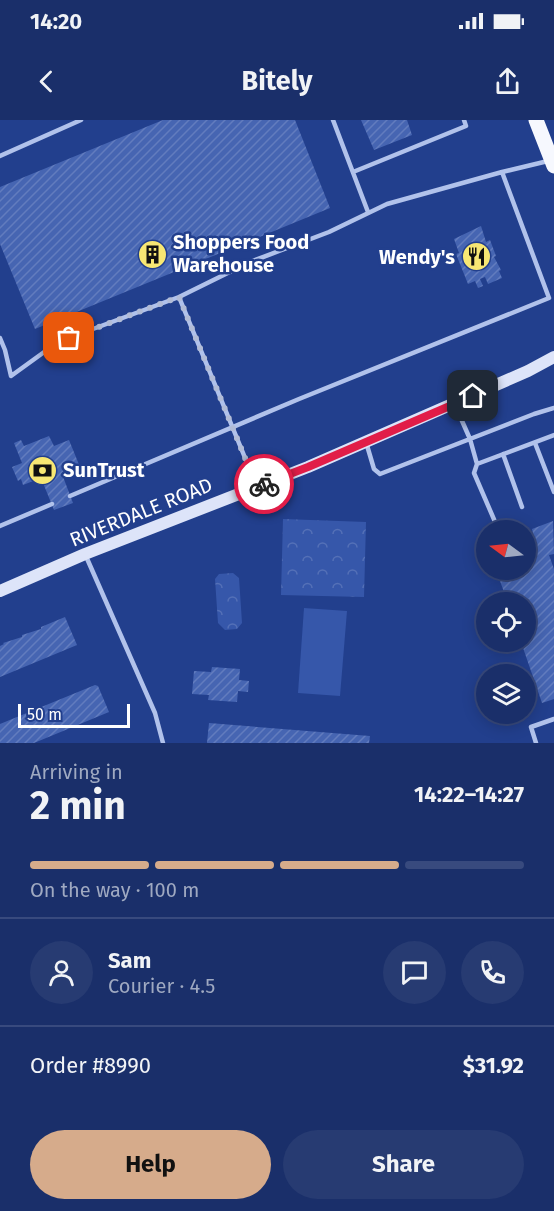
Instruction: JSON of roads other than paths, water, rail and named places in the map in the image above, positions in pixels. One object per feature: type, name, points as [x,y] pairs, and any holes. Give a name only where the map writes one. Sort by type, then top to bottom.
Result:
[{"type":"main road","points":[[536,120],[553,164]]},
{"type":"main road","name":"RIVERDALE ROAD","points":[[0,591],[85,554],[366,442],[528,371],[554,357]]},
{"type":"main road","name":"RIVERDALE ROAD","points":[[528,371],[554,367]]},
{"type":"lane","points":[[0,156],[81,120]]},
{"type":"lane","points":[[333,120],[368,212]]},
{"type":"lane","points":[[353,172],[466,126],[464,120]]},
{"type":"lane","points":[[0,338],[11,376],[58,342],[179,297],[240,267],[329,232],[387,204],[502,172],[553,164]]},
{"type":"lane","points":[[70,496],[549,298],[502,172]]},
{"type":"lane","points":[[179,297],[257,487]]},
{"type":"lane","points":[[454,404],[470,439],[477,464],[474,473],[494,520]]},
{"type":"lane","points":[[366,442],[374,469],[380,474],[554,408]]},
{"type":"lane","points":[[477,464],[554,435]]},
{"type":"lane","points":[[535,442],[554,492]]},
{"type":"lane","points":[[503,454],[522,507]]},
{"type":"lane","points":[[0,526],[52,504]]},
{"type":"lane","points":[[85,554],[155,712],[164,743]]},
{"type":"lane","points":[[536,743],[531,727],[554,719]]},
{"type":"place","name":"Shoppers Food Warehouse","points":[[152,254]]},
{"type":"place","name":"Wendy's","points":[[476,257]]},
{"type":"place","name":"SunTrust","points":[[42,470]]}]
